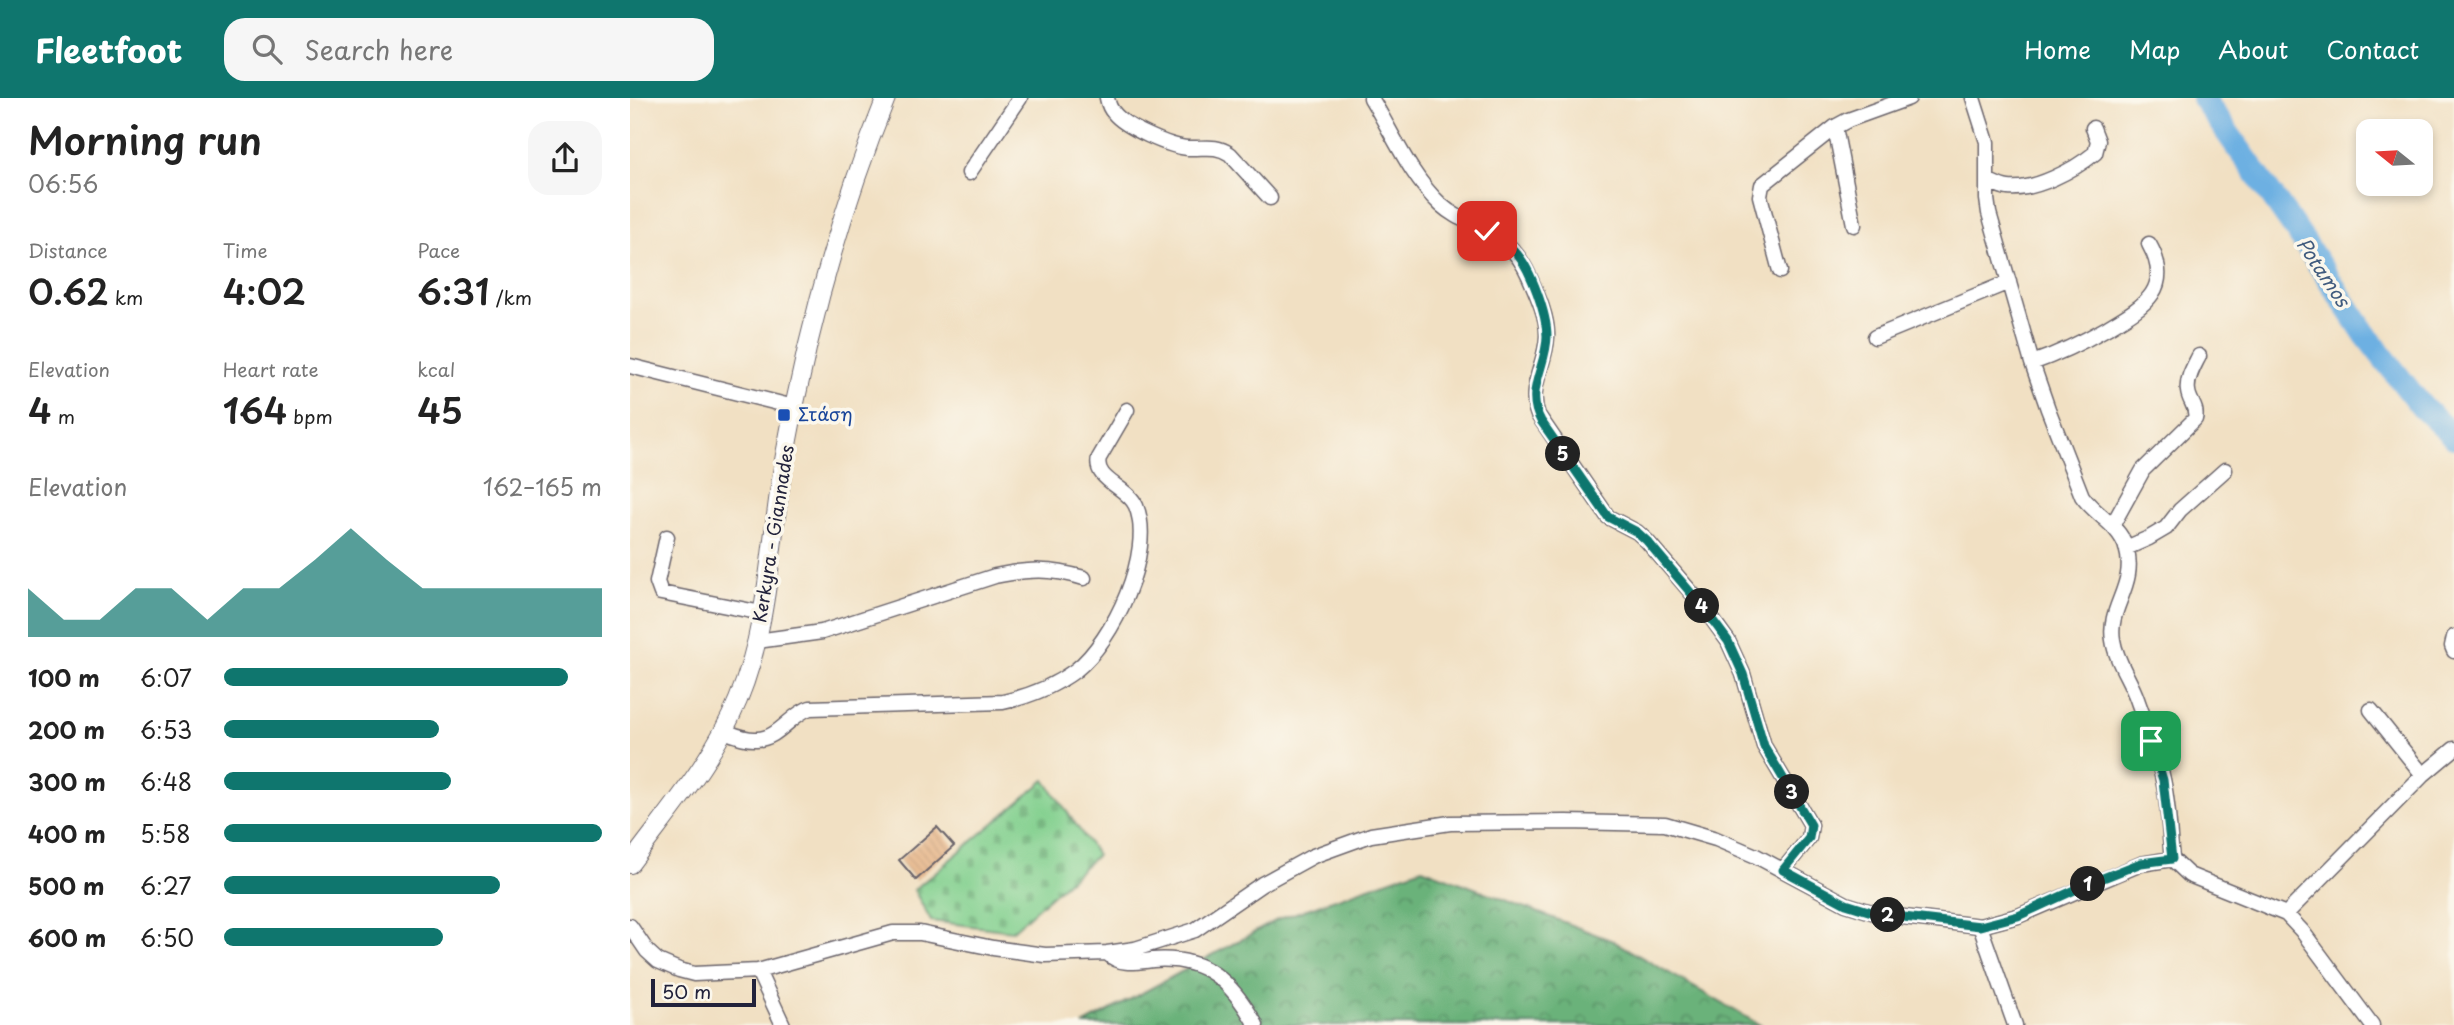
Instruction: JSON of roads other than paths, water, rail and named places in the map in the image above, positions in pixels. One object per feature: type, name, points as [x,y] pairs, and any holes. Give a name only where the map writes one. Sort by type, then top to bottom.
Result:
[{"type":"main road","name":"Kerkyra - Giannades","points":[[630,864],[697,774],[724,731],[744,686],[757,641],[794,407],[838,229],[886,98]]},
{"type":"street","points":[[969,173],[1020,98]]},
{"type":"street","points":[[1107,98],[1113,113],[1120,119],[1159,139],[1188,148],[1210,146],[1223,149],[1270,198]]},
{"type":"street","points":[[1371,98],[1416,175],[1434,198],[1452,215],[1500,239],[1520,257],[1545,318],[1547,336],[1534,391],[1538,415],[1608,517],[1637,532],[1647,541],[1728,641],[1743,674],[1764,746],[1811,825],[1809,838],[1783,870]]},
{"type":"street","points":[[1780,271],[1760,188],[1835,127],[1909,98]]},
{"type":"street","points":[[1973,98],[1987,142],[1989,213],[2032,363],[2082,496],[2090,508],[2119,533],[2126,548],[2129,573],[2127,586],[2115,616],[2112,637],[2116,653],[2136,694],[2163,780],[2172,859],[2189,875],[2286,914],[2302,931],[2372,1025]]},
{"type":"street","points":[[1835,127],[1854,225]]},
{"type":"street","points":[[1987,180],[2010,188],[2022,188],[2052,179],[2095,153],[2098,141],[2093,128]]},
{"type":"street","points":[[2032,363],[2070,350],[2142,307],[2155,290],[2158,275],[2155,256],[2149,244]]},
{"type":"street","points":[[1875,337],[2009,282]]},
{"type":"street","points":[[2112,526],[2143,470],[2195,419],[2197,411],[2190,398],[2188,383],[2199,356]]},
{"type":"street","points":[[630,366],[794,407]]},
{"type":"street","points":[[724,731],[746,738],[768,737],[793,716],[810,708],[1003,702],[1025,698],[1050,687],[1078,668],[1098,646],[1124,602],[1140,552],[1140,524],[1134,503],[1102,474],[1098,466],[1099,458],[1127,410]]},
{"type":"street","points":[[2126,548],[2166,528],[2180,510],[2225,470]]},
{"type":"street","points":[[667,537],[657,582],[661,593],[762,613]]},
{"type":"street","points":[[757,641],[822,632],[995,576],[1025,570],[1047,569],[1084,578]]},
{"type":"street","points":[[2454,637],[2454,652]]},
{"type":"street","points":[[2371,710],[2423,775]]},
{"type":"street","points":[[2286,914],[2423,775],[2454,749]]},
{"type":"street","points":[[630,926],[647,951],[668,967],[694,974],[758,971],[893,933],[920,933],[993,948],[1045,955],[1107,953],[1135,949],[1195,930],[1262,884],[1313,856],[1371,835],[1450,823],[1665,824],[1716,839],[1783,870],[1846,904],[1878,914],[1980,926],[2018,916],[2141,863],[2172,859]]},
{"type":"street","points":[[1980,926],[2015,1025]]},
{"type":"street","points":[[1107,953],[1124,962],[1158,960],[1203,965],[1216,974],[1243,1002],[1256,1025]]},
{"type":"street","points":[[758,971],[783,1025]]},
{"type":"waterway","name":"Potamos","points":[[2203,98],[2301,237],[2365,334],[2422,407],[2454,437]]},
{"type":"place","name":"Στάση","points":[[784,415]]}]
